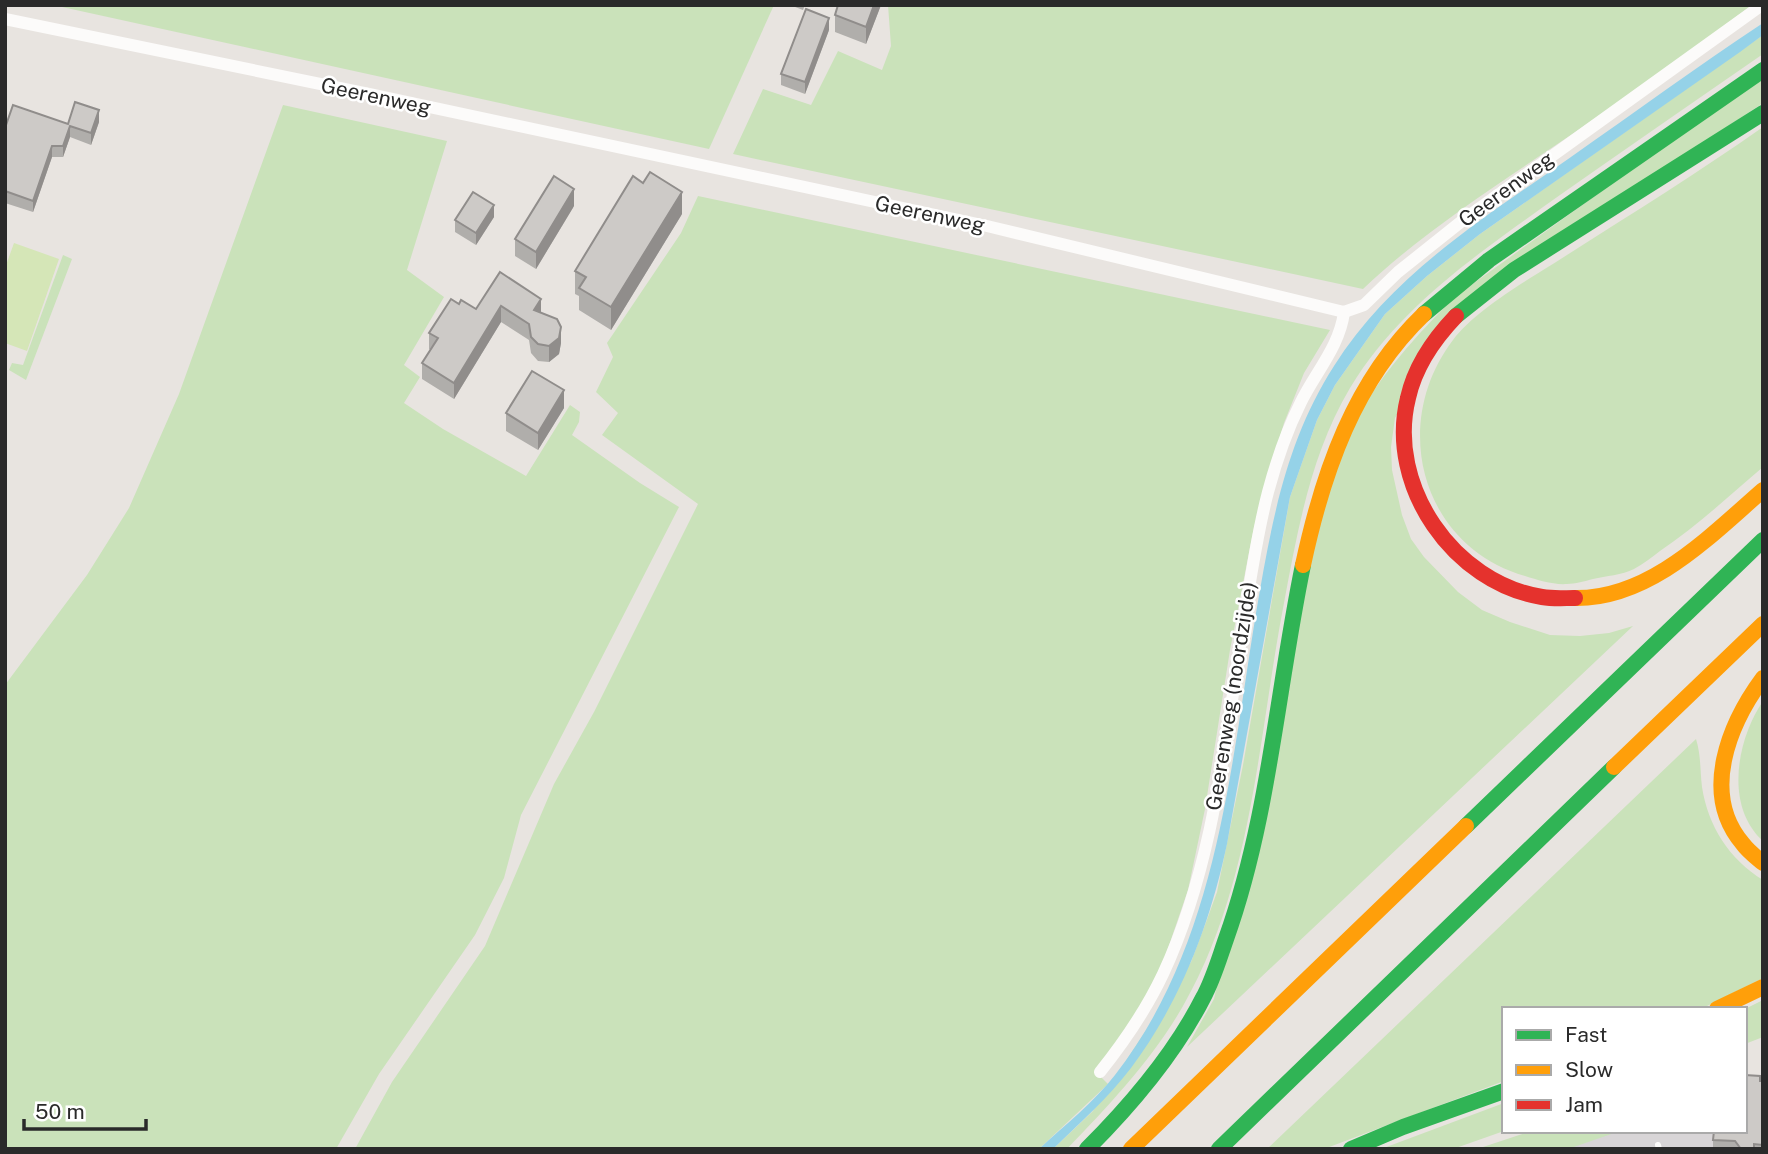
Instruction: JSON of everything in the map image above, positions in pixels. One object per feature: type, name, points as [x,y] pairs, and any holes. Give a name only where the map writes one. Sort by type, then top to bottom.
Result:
[{"type":"highway","points":[[1087,1149],[1164,1063],[1204,998],[1230,932],[1256,831],[1312,521],[1329,463],[1351,412],[1374,372],[1409,328],[1488,260],[1763,70]]},
{"type":"highway","points":[[1763,113],[1684,166],[1517,268],[1459,312],[1426,352],[1411,383],[1403,416],[1404,447],[1409,474],[1424,513],[1456,554],[1480,572],[1524,593],[1589,598],[1621,591],[1653,576],[1699,544],[1763,490]]},
{"type":"highway","points":[[1131,1149],[1763,540]]},
{"type":"highway","points":[[1219,1149],[1763,624]]},
{"type":"highway","points":[[1763,678],[1750,692],[1735,720],[1723,756],[1720,780],[1724,811],[1733,831],[1753,856],[1763,863]]},
{"type":"highway","points":[[1721,1007],[1763,987]]},
{"type":"highway","points":[[1351,1149],[1403,1127],[1502,1092]]},
{"type":"street","name":"Geerenweg","points":[[5,19],[974,223],[1344,312],[1364,305],[1398,272],[1466,217],[1762,5]]},
{"type":"street","name":"Geerenweg (noordzijde)","points":[[1100,1072],[1125,1041],[1163,974],[1194,891],[1218,785],[1253,563],[1268,493],[1300,403],[1338,337],[1344,312]]},
{"type":"shaded area","points":[[1547,1133],[1747,1133],[1763,1149],[1495,1149]]},
{"type":"green space","points":[[53,5],[774,5],[709,149]]},
{"type":"green space","points":[[888,5],[1752,5],[1632,93],[1416,243],[1363,289],[733,154],[763,89],[811,105],[838,51],[882,70],[891,46]]},
{"type":"green space","points":[[1763,35],[1763,54],[1531,216],[1445,281],[1393,330],[1350,388],[1325,439],[1301,519],[1239,860],[1225,910],[1206,959],[1183,1006],[1144,1063],[1067,1149],[1053,1149],[1093,1111],[1191,962],[1205,925],[1217,892],[1243,765],[1290,497],[1317,420],[1335,385],[1385,314],[1427,276],[1480,234]]},
{"type":"green space","points":[[1763,75],[1763,103],[1460,304],[1395,418],[1391,447],[1392,470],[1402,515],[1411,539],[1424,557],[1458,592],[1482,610],[1550,635],[1609,633],[1633,626],[1187,1047],[1214,999],[1324,503],[1351,427],[1399,357],[1456,296]]},
{"type":"green space","points":[[283,105],[447,141],[407,270],[444,297],[404,365],[420,377],[404,403],[443,429],[526,476],[570,405],[580,412],[579,422],[572,435],[679,507],[521,815],[504,878],[475,935],[379,1074],[336,1149],[5,1149],[5,685],[87,575],[129,508],[179,394]]},
{"type":"green space","points":[[1763,127],[1763,467],[1687,531],[1629,571],[1577,583],[1556,584],[1525,576],[1489,561],[1461,538],[1440,510],[1426,478],[1420,444],[1423,408],[1433,373],[1453,340],[1476,316],[1506,294]]},
{"type":"green space","points":[[698,196],[1330,330],[1304,373],[1284,423],[1254,527],[1230,650],[1205,809],[1188,890],[1165,957],[1139,1012],[1096,1072],[1108,1084],[1039,1149],[355,1149],[392,1082],[485,946],[554,784],[594,712],[698,504],[602,435],[618,413],[596,392],[613,357],[607,343],[681,233]]},
{"type":"green space","points":[[14,243],[59,259],[27,351],[5,343],[5,268]]},
{"type":"green space","points":[[63,255],[72,259],[26,380],[9,370],[12,363],[23,365]]},
{"type":"green space","points":[[1763,701],[1763,841],[1743,810],[1739,772],[1747,734]]},
{"type":"green space","points":[[1696,739],[1702,787],[1715,828],[1730,852],[1763,880],[1763,978],[1705,1007],[1502,1007],[1502,1082],[1324,1149],[1267,1149]]},
{"type":"green space","points":[[1763,1000],[1763,1037],[1747,1043],[1747,1008]]},
{"type":"green space","points":[[1502,1104],[1502,1132],[1453,1149],[1381,1149]]},
{"type":"green space","points":[[1525,1133],[1614,1133],[1568,1149],[1477,1149]]},
{"type":"water","points":[[1763,23],[1763,35],[1480,234],[1427,276],[1385,314],[1335,385],[1317,420],[1290,497],[1227,844],[1212,903],[1191,961],[1165,1016],[1131,1068],[1053,1149],[1039,1149],[1089,1104],[1115,1075],[1149,1024],[1176,970],[1198,913],[1227,794],[1274,517],[1303,424],[1334,366],[1357,333],[1383,303],[1442,250],[1506,202]]},
{"type":"building","points":[[838,5],[874,5],[866,27],[835,15]]},
{"type":"building","points":[[806,9],[829,18],[805,82],[781,74]]},
{"type":"building","points":[[75,102],[99,110],[91,133],[70,126],[63,146],[52,146],[33,201],[5,191],[5,128],[13,105],[68,124]]},
{"type":"building","points":[[650,172],[682,192],[611,307],[579,288],[586,277],[575,271],[633,176],[643,183]]},
{"type":"building","points":[[554,176],[574,189],[536,252],[515,239]]},
{"type":"building","points":[[473,192],[494,205],[476,233],[455,220]]},
{"type":"building","points":[[500,272],[541,299],[534,310],[557,319],[561,327],[559,338],[549,346],[538,344],[531,337],[529,324],[501,306],[454,383],[422,363],[438,338],[429,333],[451,299],[459,304],[461,300],[476,309]]},
{"type":"building","points":[[532,371],[564,390],[538,433],[506,413]]},
{"type":"building","points":[[1747,1075],[1760,1076],[1760,1081],[1763,1081],[1763,1145],[1754,1144],[1754,1149],[1741,1149],[1735,1141],[1713,1140],[1714,1133],[1747,1133]]},
{"type":"traffic: fast","points":[[1424,314],[1489,260],[1763,70]]},
{"type":"traffic: fast","points":[[1456,316],[1514,270],[1763,113]]},
{"type":"traffic: fast","points":[[1466,826],[1763,540]]},
{"type":"traffic: fast","points":[[1087,1149],[1136,1096],[1165,1059],[1192,1019],[1216,969],[1253,848],[1303,565]]},
{"type":"traffic: fast","points":[[1219,1149],[1614,767]]},
{"type":"traffic: fast","points":[[1351,1149],[1403,1127],[1502,1092]]},
{"type":"traffic: slow","points":[[1303,565],[1320,496],[1360,398],[1378,368],[1424,314]]},
{"type":"traffic: slow","points":[[1575,598],[1602,596],[1629,588],[1653,576],[1700,545],[1763,490]]},
{"type":"traffic: slow","points":[[1614,767],[1763,624]]},
{"type":"traffic: slow","points":[[1763,678],[1739,716],[1730,738],[1721,782],[1723,803],[1730,824],[1745,847],[1763,863]]},
{"type":"traffic: slow","points":[[1131,1149],[1466,826]]},
{"type":"traffic: slow","points":[[1721,1007],[1763,987]]},
{"type":"traffic: jam","points":[[1456,316],[1426,354],[1415,375],[1408,398],[1404,431],[1407,464],[1418,496],[1434,525],[1455,551],[1481,572],[1510,588],[1542,597],[1575,598]]}]
